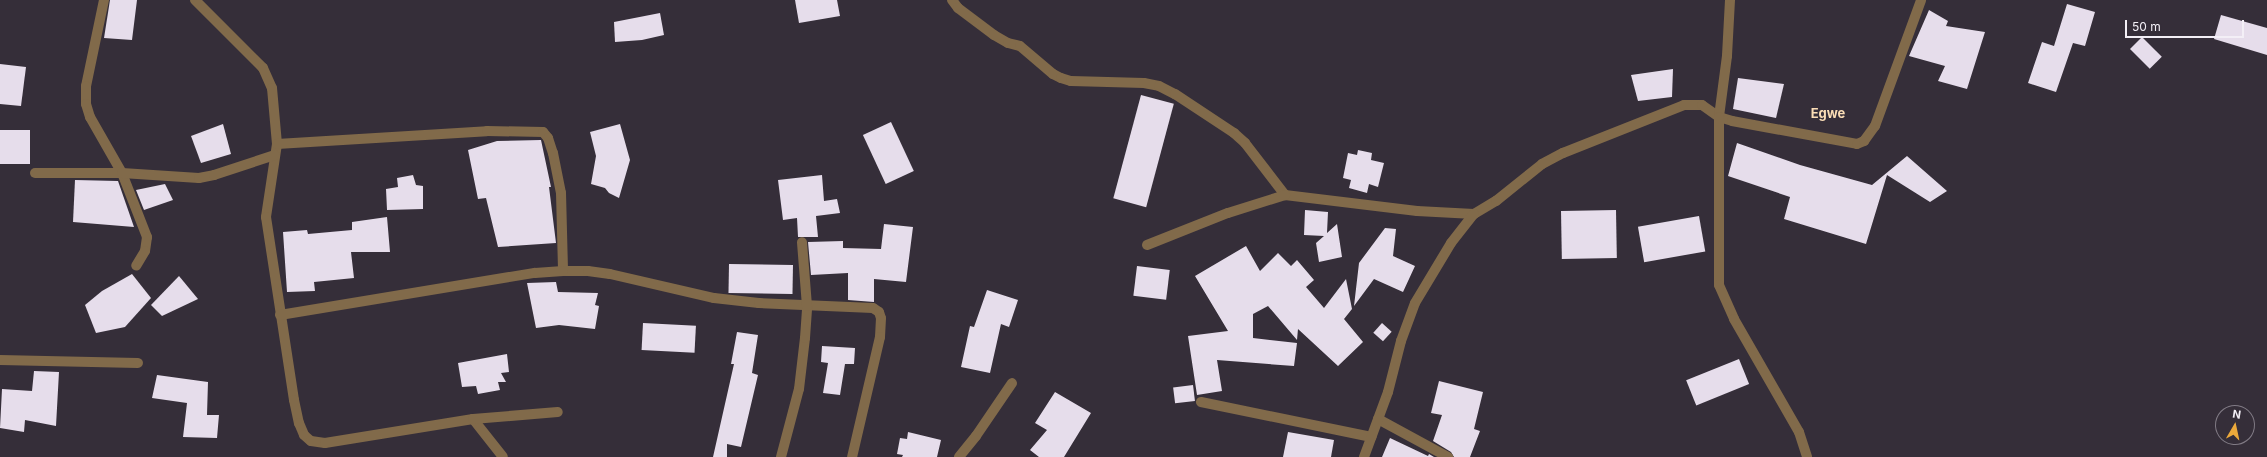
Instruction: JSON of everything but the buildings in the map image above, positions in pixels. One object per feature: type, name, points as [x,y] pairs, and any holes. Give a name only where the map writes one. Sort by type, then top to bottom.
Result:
[{"type":"street","points":[[104,0],[86,86],[86,104],[90,117],[122,173],[147,237],[145,251],[136,266]]},
{"type":"street","points":[[195,0],[263,68],[272,88],[277,144],[266,217],[280,315],[298,423],[304,435],[311,441],[325,443],[473,419],[558,412]]},
{"type":"street","points":[[952,0],[958,8],[994,35],[1008,43],[1020,46],[1053,74],[1061,78],[1071,81],[1144,83],[1159,86],[1175,94],[1234,133],[1245,143],[1285,195]]},
{"type":"street","points":[[1730,0],[1727,56],[1719,117],[1719,285],[1734,320],[1799,432],[1807,457]]},
{"type":"street","points":[[1364,457],[1388,392],[1401,341],[1416,303],[1451,244],[1474,214],[1496,201],[1542,164],[1563,153],[1607,137],[1666,111],[1684,105],[1702,105],[1719,117],[1848,143],[1857,144],[1864,141],[1875,126],[1921,0]]},
{"type":"street","points":[[277,144],[487,131],[543,132],[548,138],[553,153],[561,193],[563,271]]},
{"type":"street","points":[[35,173],[122,173],[199,178],[214,175],[275,155]]},
{"type":"street","points":[[1147,245],[1228,213],[1285,195],[1417,210],[1474,214]]},
{"type":"street","points":[[781,457],[799,389],[807,306],[802,242]]},
{"type":"street","points":[[280,315],[535,274],[563,271],[588,271],[610,274],[714,298],[807,306],[873,308],[879,312],[880,337],[852,457]]},
{"type":"street","points":[[0,360],[138,363]]},
{"type":"street","points":[[959,457],[976,436],[1012,383]]},
{"type":"street","points":[[1200,402],[1371,437]]},
{"type":"street","points":[[473,419],[503,457]]},
{"type":"street","points":[[1378,419],[1448,457]]},
{"type":"district","name":"Egwe","points":[[1828,113]]}]
